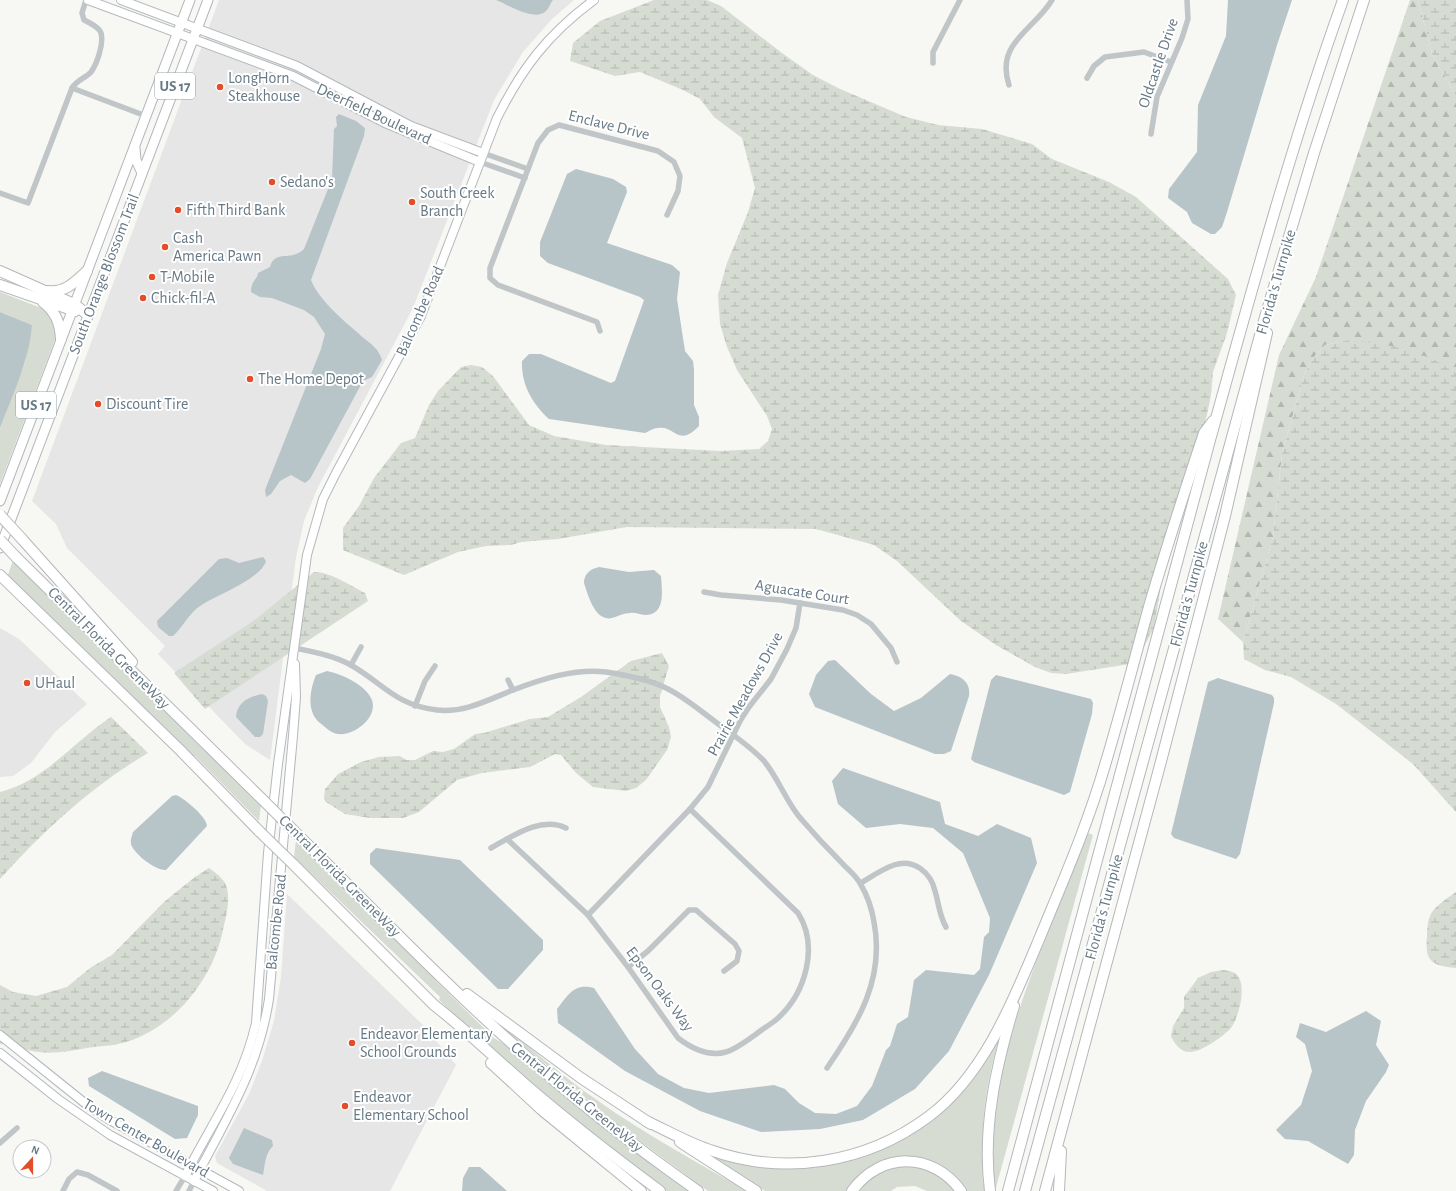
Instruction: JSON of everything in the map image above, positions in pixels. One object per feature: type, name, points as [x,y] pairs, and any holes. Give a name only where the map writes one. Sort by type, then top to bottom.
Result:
[{"type":"highway","name":"Florida's Turnpike","points":[[1008,1191],[1217,416],[1272,218],[1343,0]]},
{"type":"highway","name":"Florida's Turnpike","points":[[1025,1191],[1265,318],[1364,0]]},
{"type":"highway","points":[[1046,1191],[1072,1098],[1225,516],[1291,231]]},
{"type":"highway","points":[[0,271],[47,291],[88,315]]},
{"type":"highway","points":[[47,291],[61,291],[87,271]]},
{"type":"highway","points":[[0,285],[36,298],[73,307]]},
{"type":"highway","points":[[36,298],[49,307],[57,318],[61,339]]},
{"type":"highway","points":[[646,1121],[712,1151],[769,1163],[797,1163],[845,1158],[875,1148],[903,1134],[929,1116],[950,1097],[984,1055],[1022,981],[1070,865],[1105,767],[1171,535],[1204,433],[1217,416]]},
{"type":"highway","points":[[0,515],[196,734]]},
{"type":"highway","name":"Central Florida GreeneWay","points":[[0,540],[494,1028],[562,1087],[633,1144],[698,1191]]},
{"type":"highway","name":"Central Florida GreeneWay","points":[[3,578],[180,750],[434,1005],[458,1024],[554,1109],[660,1191]]},
{"type":"highway","points":[[425,960],[498,1019],[581,1078],[646,1121],[743,1181],[756,1191]]},
{"type":"highway","points":[[989,1188],[987,1157],[993,1090],[1001,1051],[1022,981]]},
{"type":"highway","points":[[434,1005],[513,1084],[641,1191]]},
{"type":"highway","points":[[1059,1191],[1061,1153],[1072,1098]]},
{"type":"highway","points":[[852,1191],[863,1178],[878,1168],[894,1162],[904,1161],[924,1163],[940,1170],[952,1179],[961,1191]]},
{"type":"main road","name":"South Orange Blossom Trail","points":[[0,501],[190,0]]},
{"type":"main road","name":"South Orange Blossom Trail","points":[[0,548],[208,0]]},
{"type":"main road","points":[[135,145],[136,160],[142,173]]},
{"type":"street","name":"Deerfield Boulevard","points":[[87,0],[194,38],[293,76],[385,123],[480,162]]},
{"type":"street","points":[[0,193],[28,203],[72,88],[78,80],[91,72],[102,47],[101,33],[97,28],[84,20],[82,13],[87,0]]},
{"type":"street","name":"Deerfield Boulevard","points":[[121,0],[297,66],[411,126],[483,153]]},
{"type":"street","name":"Balcombe Road","points":[[185,1176],[231,1095],[250,1047],[256,1023],[276,778],[282,728],[295,648],[307,555],[323,499],[418,322],[496,118],[511,90],[537,51],[563,24],[594,0]]},
{"type":"street","points":[[933,63],[933,52],[960,0]]},
{"type":"street","points":[[1009,85],[1005,72],[1015,41],[1039,17],[1052,0]]},
{"type":"street","name":"Oldcastle Drive","points":[[1151,134],[1157,97],[1182,38],[1188,19],[1187,0]]},
{"type":"street","points":[[1087,78],[1094,66],[1105,57],[1144,52],[1171,62]]},
{"type":"street","points":[[293,76],[297,66]]},
{"type":"street","points":[[72,88],[146,116]]},
{"type":"street","name":"Enclave Drive","points":[[600,331],[597,322],[498,285],[490,278],[490,268],[538,143],[548,130],[559,125],[658,151],[674,162],[680,176],[678,191],[667,215]]},
{"type":"street","points":[[483,153],[528,169]]},
{"type":"street","points":[[480,162],[525,178]]},
{"type":"street","name":"Aguacate Court","points":[[704,592],[800,603],[843,610],[857,615],[871,624],[891,648],[897,662]]},
{"type":"street","name":"Prairie Meadows Drive","points":[[588,915],[690,809],[708,787],[733,735],[749,707],[771,679],[787,649],[796,628],[800,603]]},
{"type":"street","points":[[351,665],[361,647]]},
{"type":"street","points":[[295,648],[336,658],[351,665],[388,692],[415,706],[450,710],[477,705],[513,690],[548,678],[573,673],[605,672],[644,680],[666,688],[686,700],[733,735],[763,760],[775,776],[799,817],[861,883],[874,920],[877,950],[871,986],[865,1006],[851,1033],[827,1068]]},
{"type":"street","name":"Balcombe Road","points":[[194,1181],[249,1073],[264,1026],[269,999],[294,736],[296,697],[295,648]]},
{"type":"street","points":[[415,706],[424,681],[435,666]]},
{"type":"street","points":[[508,680],[513,690]]},
{"type":"street","name":"Epson Oaks Way","points":[[507,839],[588,915],[628,967],[678,1038],[694,1048],[712,1053],[726,1052],[740,1045],[778,1018],[799,990],[805,974],[808,945],[804,923],[798,913],[690,809]]},
{"type":"street","points":[[491,848],[541,824],[557,824],[566,828]]},
{"type":"street","points":[[861,883],[894,865],[905,863],[923,870],[931,878],[941,918],[946,927]]},
{"type":"street","points":[[628,967],[648,951],[688,910],[696,910],[702,913],[735,944],[739,951],[738,961],[724,971]]},
{"type":"street","name":"Town Center Boulevard","points":[[0,1035],[91,1108],[126,1130],[190,1166],[240,1191]]},
{"type":"street","name":"Town Center Boulevard","points":[[0,1053],[79,1114],[110,1135],[213,1191]]},
{"type":"street","points":[[0,1144],[17,1128]]},
{"type":"street","points":[[63,1191],[69,1178],[77,1172],[88,1175],[117,1191]]},
{"type":"street","points":[[176,1191],[185,1176]]},
{"type":"street","points":[[189,1191],[194,1181]]},
{"type":"shaded area","points":[[219,0],[574,0],[552,19],[523,52],[494,100],[413,308],[318,487],[304,521],[296,557],[270,760],[245,744],[158,654],[165,646],[67,548],[56,524],[32,501]]},
{"type":"shaded area","points":[[496,0],[553,0],[546,11],[535,15],[521,12]]},
{"type":"shaded area","points":[[1228,0],[1292,0],[1222,227],[1215,234],[1211,234],[1192,223],[1187,212],[1168,198],[1169,189],[1197,152],[1198,105],[1226,36]]},
{"type":"shaded area","points":[[339,114],[356,121],[365,128],[364,136],[311,280],[314,287],[325,302],[378,351],[382,360],[372,377],[363,381],[310,479],[305,483],[291,475],[280,481],[271,494],[266,497],[265,490],[321,349],[325,334],[314,317],[304,310],[272,298],[260,297],[251,292],[251,288],[258,273],[270,267],[276,258],[294,255],[304,249],[332,179],[334,129],[337,126],[336,117]]},
{"type":"shaded area","points":[[576,169],[613,179],[626,187],[627,192],[607,243],[672,265],[680,272],[677,299],[685,351],[693,361],[694,405],[699,417],[699,426],[686,435],[681,436],[664,428],[655,428],[645,433],[549,419],[537,406],[529,393],[523,378],[522,361],[529,354],[541,354],[611,383],[615,381],[644,300],[640,297],[548,263],[540,256],[540,242],[567,174]]},
{"type":"shaded area","points":[[0,312],[32,325],[28,352],[0,428]]},
{"type":"shaded area","points":[[263,557],[266,561],[256,574],[200,606],[173,636],[169,636],[158,627],[157,621],[219,559],[227,558],[239,563]]},
{"type":"shaded area","points":[[599,567],[629,572],[654,570],[661,576],[662,595],[660,607],[652,614],[645,615],[628,613],[612,618],[601,616],[593,606],[584,583],[588,572]]},
{"type":"shaded area","points":[[0,628],[19,639],[87,704],[55,732],[31,763],[13,776],[0,777]]},
{"type":"shaded area","points":[[835,660],[871,694],[894,711],[921,698],[950,674],[962,678],[969,687],[969,696],[951,751],[944,754],[935,754],[815,707],[809,694],[816,675],[828,661]]},
{"type":"shaded area","points":[[327,671],[353,681],[365,690],[372,700],[373,707],[368,719],[357,729],[351,732],[338,734],[328,730],[320,723],[313,713],[310,700],[316,675]]},
{"type":"shaded area","points":[[996,675],[1091,699],[1093,703],[1092,714],[1070,792],[1064,795],[974,762],[971,759],[991,680]]},
{"type":"shaded area","points":[[1218,678],[1272,695],[1274,698],[1240,854],[1236,859],[1174,838],[1171,834],[1208,682]]},
{"type":"shaded area","points":[[262,694],[266,696],[268,701],[263,734],[260,737],[255,737],[236,717],[241,704],[244,701]]},
{"type":"shaded area","points":[[843,768],[940,802],[945,824],[978,836],[997,824],[1031,838],[1037,863],[989,975],[949,1051],[915,1089],[863,1120],[820,1129],[761,1132],[700,1111],[625,1071],[558,1023],[557,1009],[572,991],[581,987],[594,988],[635,1049],[658,1074],[684,1088],[709,1093],[774,1085],[785,1089],[799,1103],[815,1113],[836,1114],[857,1106],[872,1086],[886,1050],[890,1046],[897,1024],[908,1017],[914,980],[926,970],[974,975],[980,969],[984,937],[989,932],[990,918],[963,853],[933,828],[900,824],[866,828],[838,804],[832,781]]},
{"type":"shaded area","points":[[176,795],[199,813],[206,822],[207,826],[166,870],[162,870],[151,865],[141,857],[133,848],[131,840],[133,832],[172,796]]},
{"type":"shaded area","points":[[376,848],[460,860],[543,940],[543,950],[508,989],[498,989],[370,864],[370,854]]},
{"type":"shaded area","name":"Endeavor Elementary School Grounds","points":[[287,894],[422,1024],[456,1065],[390,1191],[267,1191],[217,1163],[215,1156],[249,1094],[262,1061],[274,1021],[281,977]]},
{"type":"shaded area","points":[[1366,1011],[1381,1021],[1376,1045],[1389,1065],[1386,1072],[1366,1101],[1355,1130],[1354,1155],[1348,1164],[1308,1141],[1285,1139],[1276,1130],[1301,1105],[1312,1071],[1305,1044],[1296,1037],[1300,1023],[1326,1032]]},
{"type":"shaded area","points":[[102,1071],[198,1106],[198,1115],[187,1138],[175,1139],[89,1086],[88,1078]]},
{"type":"shaded area","points":[[244,1128],[272,1140],[273,1146],[267,1156],[263,1175],[233,1164],[229,1158]]},
{"type":"shaded area","points":[[469,1167],[480,1167],[507,1191],[462,1191],[463,1178]]},
{"type":"green space","points":[[654,0],[707,0],[721,6],[813,75],[840,89],[906,117],[938,125],[982,129],[1032,144],[1052,159],[1109,182],[1136,197],[1228,279],[1236,295],[1227,333],[1213,372],[1211,395],[1204,429],[1170,532],[1154,628],[1138,658],[1130,664],[1066,674],[1051,673],[1035,667],[996,645],[961,621],[897,561],[874,545],[816,529],[627,527],[558,539],[521,542],[511,545],[486,546],[458,552],[404,575],[343,550],[343,528],[359,506],[374,478],[401,443],[415,438],[429,405],[438,391],[461,367],[471,365],[482,367],[493,376],[529,425],[554,436],[606,445],[720,451],[759,449],[768,441],[772,429],[767,416],[737,370],[727,347],[720,324],[718,295],[727,263],[748,212],[755,188],[742,138],[714,117],[700,99],[683,90],[640,72],[615,76],[570,61],[573,43],[600,21]]},
{"type":"green space","points":[[1410,0],[1418,0],[1432,54],[1456,96],[1456,373],[1349,340],[1325,345],[1314,357],[1304,375],[1282,454],[1273,537],[1243,642],[1218,619],[1279,355],[1316,277]]},
{"type":"green space","points":[[1418,0],[1456,0],[1456,96],[1432,54]]},
{"type":"green space","points":[[0,292],[49,311],[57,328],[56,337],[0,484],[0,428],[25,362],[32,325],[0,312]]},
{"type":"green space","points":[[1349,340],[1376,343],[1405,349],[1445,365],[1456,373],[1456,812],[1413,764],[1336,704],[1291,677],[1265,670],[1244,659],[1243,642],[1273,537],[1282,454],[1304,375],[1314,357],[1325,345]]},
{"type":"green space","points":[[13,560],[261,805],[259,821],[195,756],[192,756],[8,575]]},
{"type":"green space","points":[[314,572],[327,574],[365,593],[368,601],[205,709],[174,673],[252,622]]},
{"type":"green space","points":[[662,653],[669,666],[660,696],[660,707],[669,727],[671,737],[667,750],[646,780],[636,788],[626,791],[593,787],[576,773],[561,755],[555,754],[530,767],[482,773],[457,780],[419,812],[403,818],[370,818],[345,814],[326,802],[324,798],[325,789],[338,774],[361,762],[379,757],[400,756],[406,760],[415,760],[433,751],[443,752],[454,749],[475,734],[484,733],[530,719],[548,717],[581,697],[631,661]]},
{"type":"green space","points":[[111,717],[148,753],[88,794],[51,826],[0,879],[0,792],[16,787],[45,770]]},
{"type":"green space","points":[[1088,833],[1093,835],[995,1191],[966,1191],[958,1180],[937,1164],[924,1159],[910,1157],[883,1161],[871,1167],[852,1184],[847,1191],[765,1191],[711,1156],[761,1166],[801,1168],[842,1162],[882,1149],[907,1136],[964,1089],[980,1068],[1003,1026],[992,1065],[983,1123],[983,1184],[994,1184],[993,1142],[995,1110],[1012,1031],[1035,964]]},
{"type":"green space","points":[[296,840],[437,978],[436,981],[494,1038],[506,1045],[691,1191],[667,1191],[637,1170],[594,1137],[482,1041],[439,1000],[440,997],[294,857]]},
{"type":"green space","points":[[209,868],[220,877],[225,883],[227,889],[228,903],[223,930],[211,966],[201,983],[176,1013],[144,1035],[117,1044],[44,1053],[0,1044],[0,985],[13,992],[36,996],[67,987],[90,968],[112,955],[165,901],[195,877]]},
{"type":"green space","points":[[1456,892],[1456,968],[1440,966],[1431,960],[1427,951],[1427,930],[1430,917],[1434,909]]},
{"type":"green space","points":[[1223,970],[1231,971],[1237,975],[1240,980],[1242,994],[1237,1017],[1231,1028],[1212,1043],[1194,1052],[1186,1052],[1178,1047],[1171,1037],[1173,1026],[1184,1008],[1184,997],[1198,978],[1211,972]]},
{"type":"green space","points":[[508,1030],[574,1084],[615,1112],[652,1136],[746,1191],[708,1191],[622,1128],[507,1032]]},
{"type":"green space","points":[[903,1166],[927,1169],[939,1175],[956,1191],[927,1191],[915,1186],[897,1187],[891,1191],[857,1191],[872,1177],[884,1171]]},
{"type":"place","name":"LongHorn Steakhouse","points":[[220,87]]},
{"type":"place","name":"Sedano's","points":[[272,182]]},
{"type":"place","name":"South Creek Branch","points":[[412,202]]},
{"type":"place","name":"Fifth Third Bank","points":[[178,210]]},
{"type":"place","name":"Cash America Pawn","points":[[165,247]]},
{"type":"place","name":"T-Mobile","points":[[152,277]]},
{"type":"place","name":"Chick-fil-A","points":[[143,298]]},
{"type":"place","name":"The Home Depot","points":[[250,379]]},
{"type":"place","name":"Discount Tire","points":[[98,404]]},
{"type":"place","name":"UHaul","points":[[27,683]]},
{"type":"place","name":"Endeavor Elementary School Grounds","points":[[352,1043]]},
{"type":"place","name":"Endeavor Elementary School","points":[[345,1106]]}]
